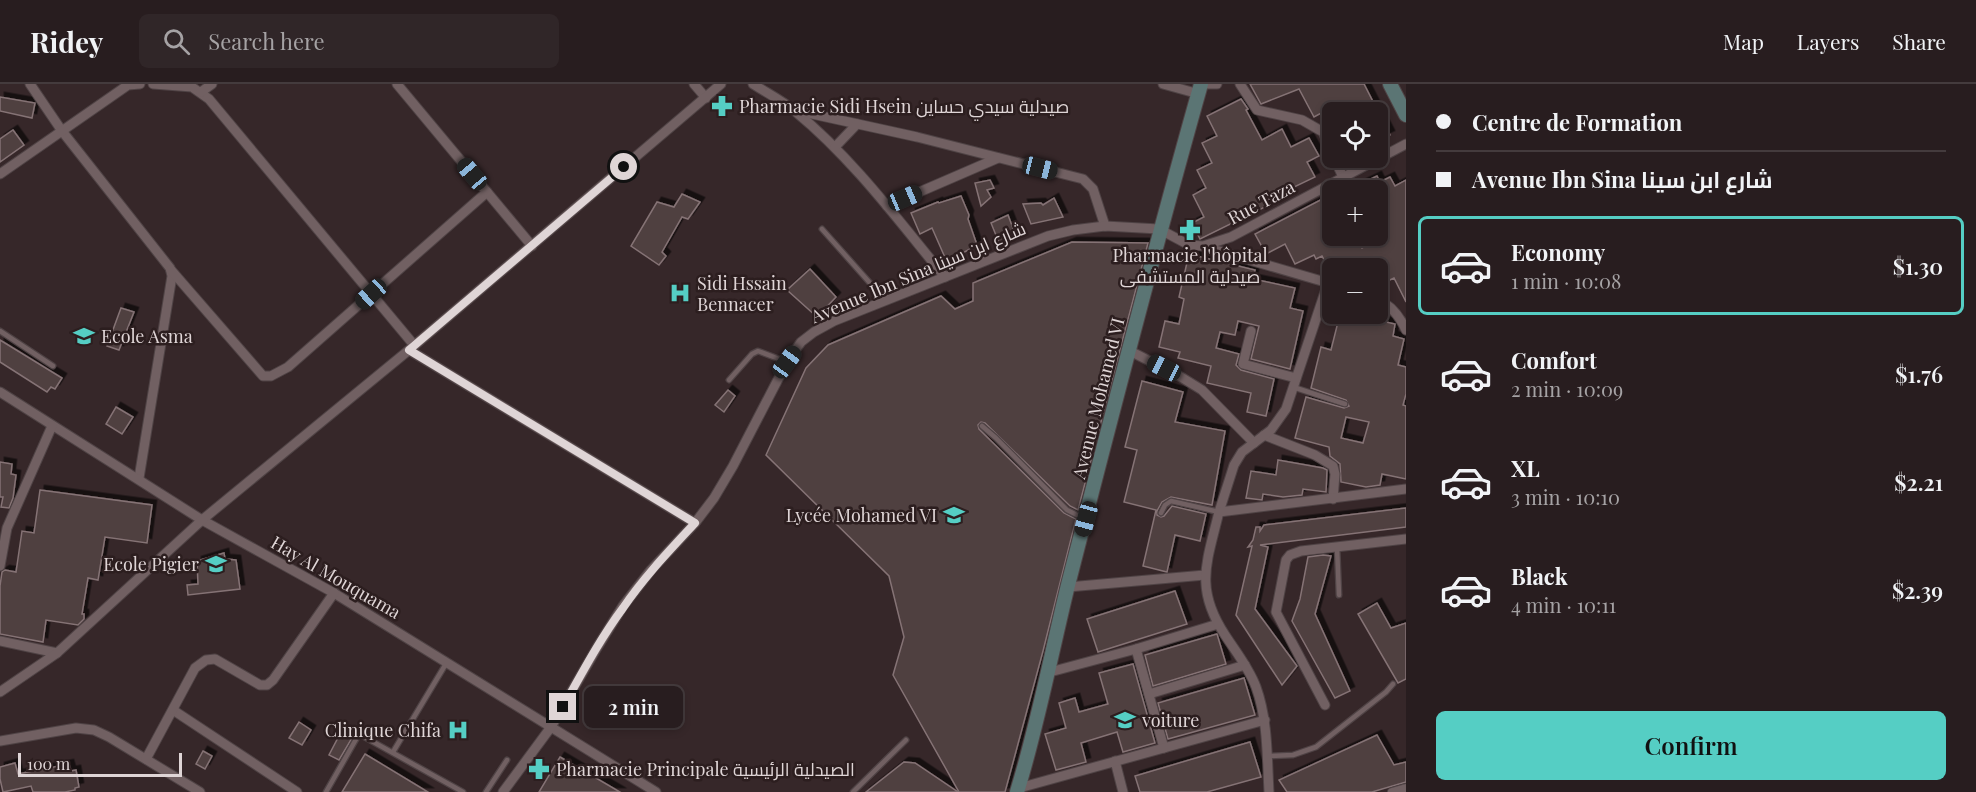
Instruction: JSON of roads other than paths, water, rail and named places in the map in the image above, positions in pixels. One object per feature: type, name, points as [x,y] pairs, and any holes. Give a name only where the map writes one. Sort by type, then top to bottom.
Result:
[{"type":"main road","points":[[1390,84],[1406,115]]},
{"type":"main road","name":"Avenue Mohamed VI","points":[[1018,790],[1050,672],[1068,587],[1160,229],[1202,87]]},
{"type":"street","points":[[30,84],[62,131],[170,268],[263,376],[271,376],[288,367],[487,192]]},
{"type":"street","points":[[0,174],[129,85],[140,84]]},
{"type":"street","points":[[153,84],[192,87],[201,92],[371,294],[411,347],[695,523]]},
{"type":"street","points":[[201,92],[213,84]]},
{"type":"street","points":[[397,84],[532,246]]},
{"type":"street","points":[[694,84],[706,98]]},
{"type":"street","points":[[0,692],[57,653],[202,520],[532,246],[722,84]]},
{"type":"street","points":[[753,84],[794,110],[835,147],[945,277]]},
{"type":"street","points":[[1163,84],[1202,87],[1217,84]]},
{"type":"street","points":[[1240,84],[1257,110],[1302,120],[1322,131]]},
{"type":"street","points":[[794,110],[1083,179],[1093,189],[1105,226]]},
{"type":"street","points":[[835,147],[857,124]]},
{"type":"street","name":"Rue Taza","points":[[1203,246],[1231,237],[1406,144]]},
{"type":"street","points":[[887,206],[998,158]]},
{"type":"street","points":[[1339,168],[1343,177]]},
{"type":"street","name":"Avenue Ibn Sina شارع ابن سينا","points":[[502,792],[551,727],[623,606],[714,498],[787,362],[801,342],[834,321],[1048,236],[1105,226],[1160,229]]},
{"type":"street","points":[[1160,229],[1189,245],[1203,246],[1322,282]]},
{"type":"street","points":[[139,478],[172,276],[170,268]]},
{"type":"street","points":[[1388,306],[1403,317],[1406,330]]},
{"type":"street","points":[[1269,792],[1265,720],[1255,684],[1218,624],[1207,598],[1204,575],[1219,512],[1234,465],[1242,452],[1264,435],[1282,415],[1322,307]]},
{"type":"street","points":[[1251,331],[1243,364],[1295,383]]},
{"type":"street","points":[[1130,351],[1202,390],[1254,443]]},
{"type":"street","name":"Hay Al Mouquama","points":[[0,392],[202,520],[334,592],[656,792]]},
{"type":"street","points":[[0,566],[7,528],[52,426]]},
{"type":"street","points":[[1264,435],[1315,455],[1333,466],[1335,474],[1333,499]]},
{"type":"street","points":[[1219,512],[1406,489]]},
{"type":"street","points":[[1325,705],[1276,612],[1286,560],[1290,555],[1301,551],[1406,539]]},
{"type":"street","points":[[1068,587],[1204,575]]},
{"type":"street","points":[[146,759],[195,668],[206,660],[215,659],[260,685],[267,685],[273,681],[334,592]]},
{"type":"street","points":[[1050,672],[1218,624]]},
{"type":"street","points":[[0,641],[57,653]]},
{"type":"street","points":[[1136,649],[1164,748]]},
{"type":"street","points":[[1149,694],[1245,665]]},
{"type":"street","points":[[173,710],[297,792]]},
{"type":"street","points":[[1018,790],[1265,720]]},
{"type":"street","points":[[0,741],[76,728],[94,730],[109,736],[200,792]]},
{"type":"street","points":[[1115,761],[1123,792]]},
{"type":"street","points":[[1037,783],[1044,792]]},
{"type":"street","points":[[1392,792],[1406,788]]},
{"type":"lane","points":[[822,229],[886,302]]},
{"type":"lane","points":[[0,331],[53,366]]},
{"type":"lane","points":[[729,380],[752,354],[758,351],[787,362]]},
{"type":"lane","points":[[1295,383],[1344,404]]},
{"type":"lane","points":[[982,426],[1067,510],[1086,519]]},
{"type":"lane","points":[[1161,513],[1165,504],[1171,501],[1219,512]]},
{"type":"lane","points":[[1337,546],[1339,595]]},
{"type":"lane","points":[[393,752],[447,662]]},
{"type":"lane","points":[[1267,756],[1293,754],[1316,747],[1393,684]]},
{"type":"lane","points":[[326,792],[359,734],[463,792]]},
{"type":"lane","points":[[853,792],[906,740]]},
{"type":"lane","points":[[486,792],[507,760]]},
{"type":"place","name":"Pharmacie Sidi Hsein صيدلية سيدي حساين","points":[[722,106]]},
{"type":"place","name":"Pharmacie l'hôpital صيدلية المستشفى","points":[[1190,230]]},
{"type":"place","name":"Sidi Hssain Bennacer","points":[[680,293]]},
{"type":"place","name":"Ecole Asma","points":[[84,336]]},
{"type":"place","name":"Lycée Mohamed VI","points":[[954,515]]},
{"type":"place","name":"Ecole Pigier","points":[[216,564]]},
{"type":"place","name":"voiture","points":[[1125,720]]},
{"type":"place","name":"Clinique Chifa","points":[[458,730]]},
{"type":"place","name":"Pharmacie Principale الصيدلية الرئيسية","points":[[539,769]]}]
